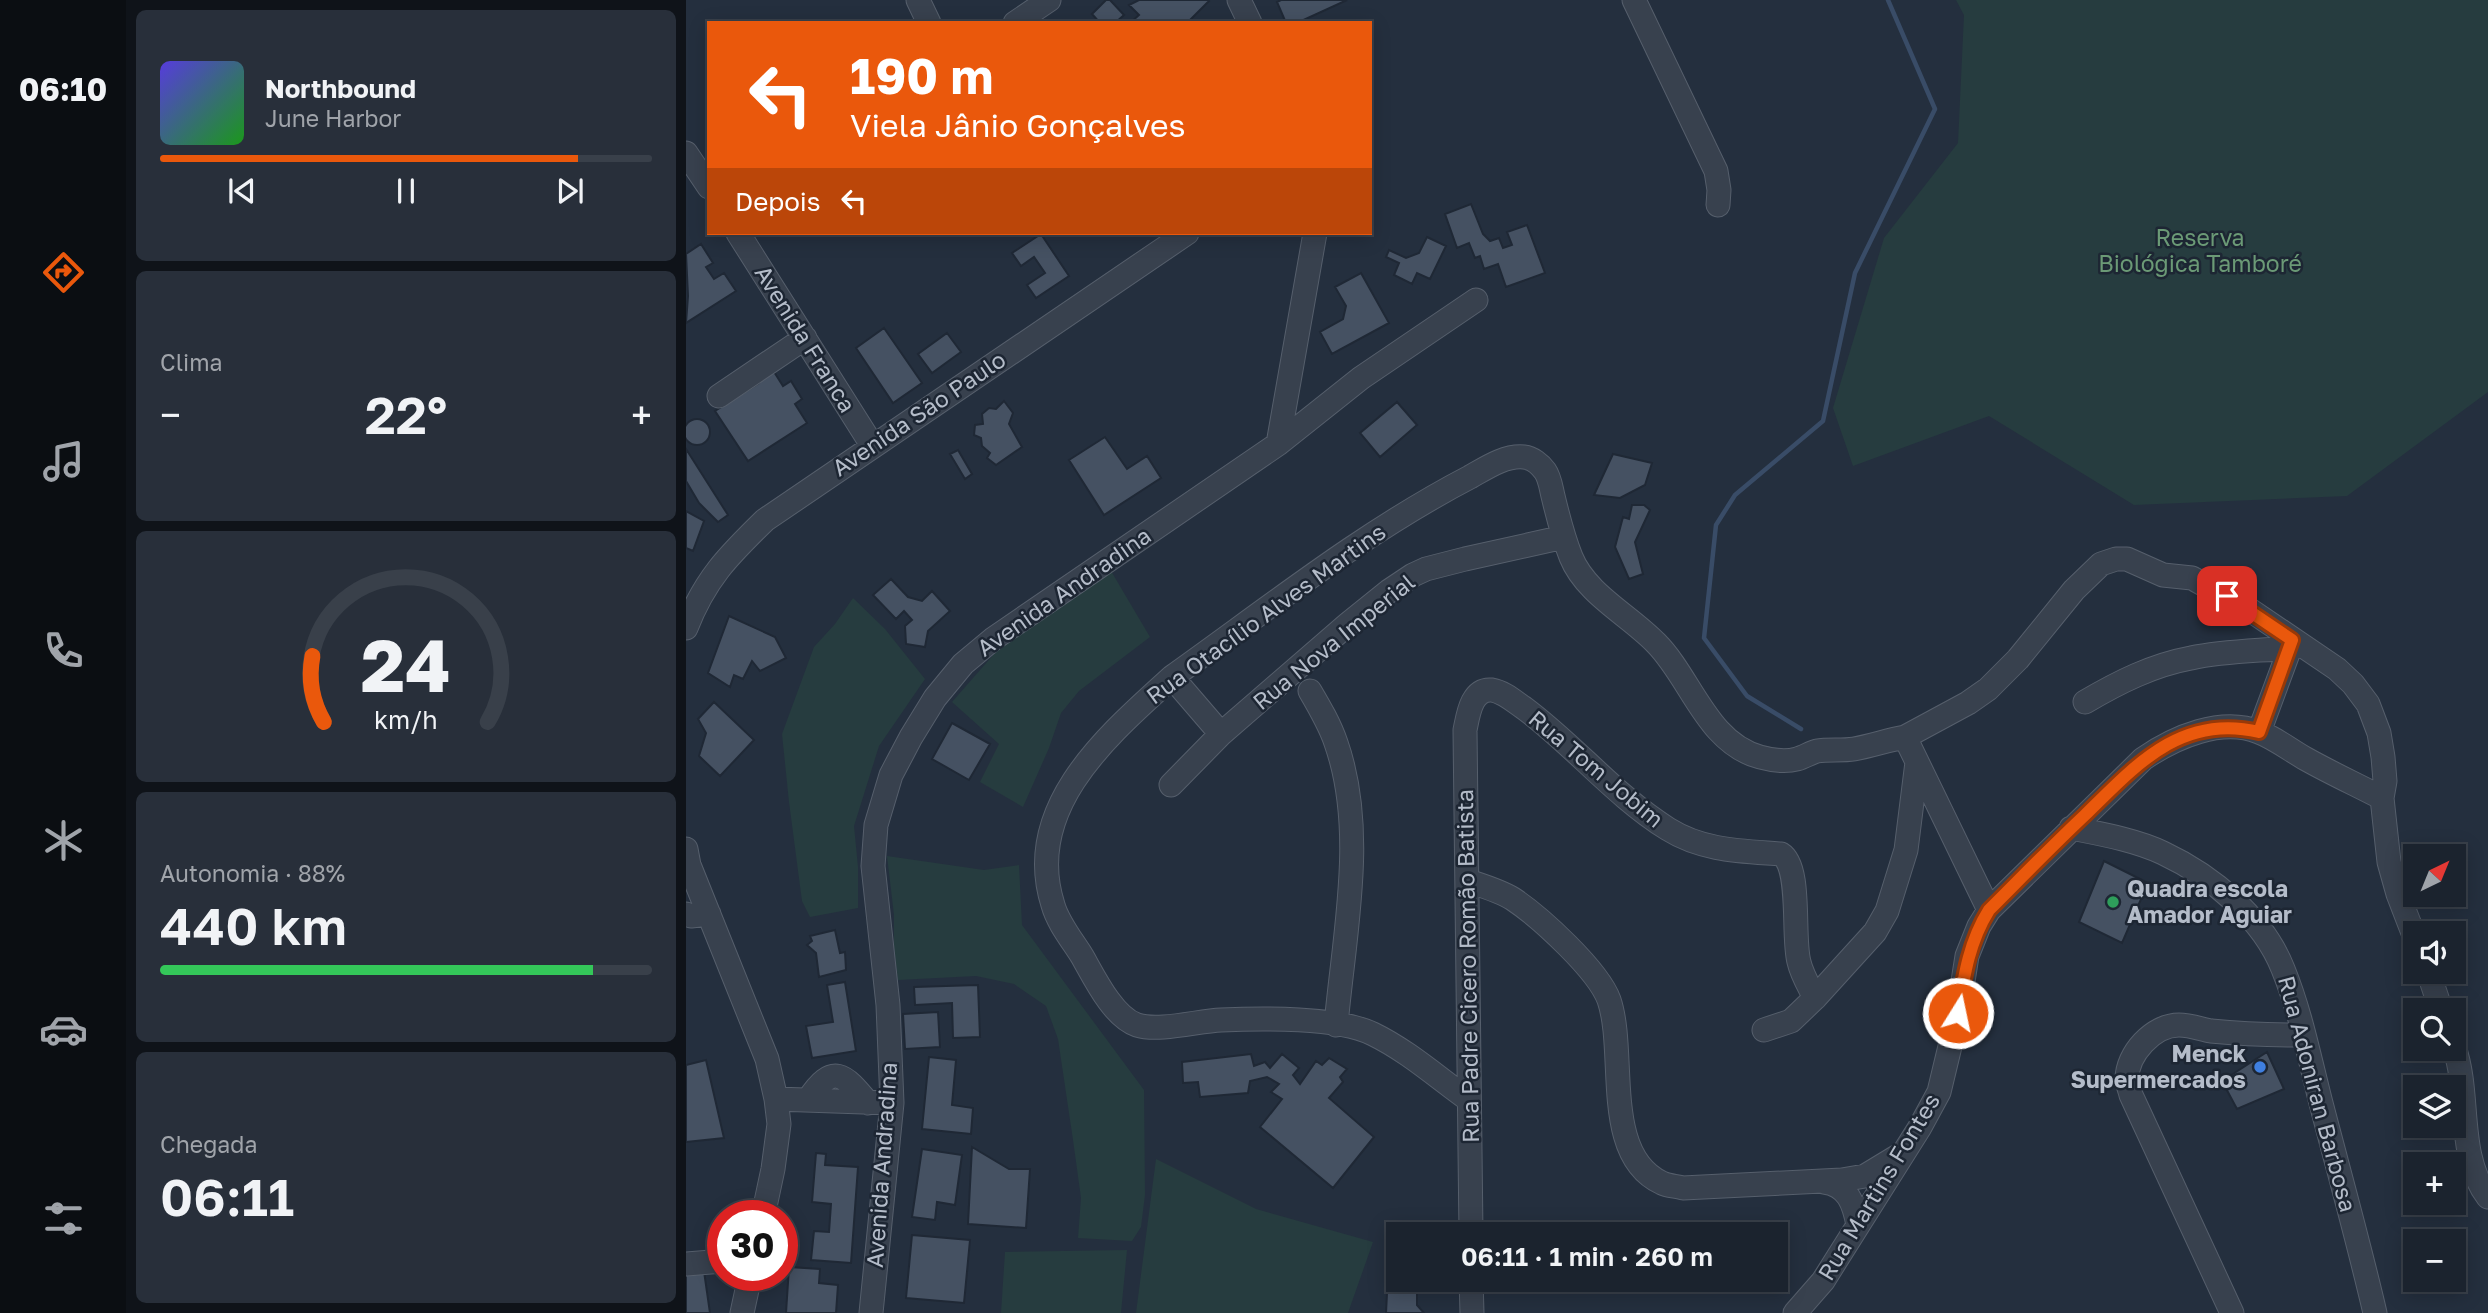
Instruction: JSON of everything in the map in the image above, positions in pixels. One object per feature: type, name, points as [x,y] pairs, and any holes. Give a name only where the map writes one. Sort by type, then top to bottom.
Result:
[{"type":"street","points":[[918,0],[928,21]]},
{"type":"street","points":[[1017,21],[1049,0]]},
{"type":"street","points":[[1239,0],[1249,21]]},
{"type":"street","points":[[1634,0],[1716,171],[1718,205]]},
{"type":"street","points":[[686,153],[707,184]]},
{"type":"street","name":"Avenida Franca","points":[[739,235],[872,445]]},
{"type":"street","name":"Avenida São Paulo","points":[[686,628],[696,601],[715,571],[782,506],[1184,235]]},
{"type":"street","points":[[1278,444],[1315,235]]},
{"type":"street","name":"Avenida Andradina","points":[[871,1313],[892,1103],[887,1005],[873,866],[876,825],[891,775],[911,737],[935,698],[963,664],[993,639],[1278,444],[1361,378],[1476,300]]},
{"type":"street","points":[[719,396],[805,338]]},
{"type":"street","name":"Rua Otacílio Alves Martins","points":[[1469,1100],[1406,1054],[1371,1033],[1309,1021],[1222,1020],[1147,1027],[1126,1019],[1099,985],[1054,909],[1046,881],[1046,847],[1051,824],[1064,795],[1095,754],[1147,699],[1172,677],[1342,555],[1441,491],[1512,458],[1526,457],[1537,462],[1546,472],[1572,561],[1582,575],[1655,642],[1725,737],[1741,749],[1773,760],[1795,759],[1817,751],[1854,749],[1905,737],[1968,703],[2018,659],[2101,564],[2127,559],[2163,575],[2192,578],[2243,606],[2291,644],[2337,668],[2368,704],[2381,745],[2385,781],[2382,798],[2389,862],[2408,921]]},
{"type":"street","name":"Rua Nova Imperial","points":[[1171,785],[1221,734],[1348,624],[1413,575],[1465,559],[1564,537]]},
{"type":"street","points":[[2085,702],[2123,680],[2152,668],[2191,658],[2291,644],[2259,732]]},
{"type":"street","points":[[1172,677],[1221,734]]},
{"type":"street","name":"Rua Tom Jobim","points":[[1474,700],[1485,690],[1494,690],[1510,698],[1542,721],[1637,806],[1668,830],[1699,844],[1737,852],[1781,854],[1786,857],[1792,873],[1798,961],[1815,998]]},
{"type":"street","points":[[1310,691],[1326,718],[1346,779],[1353,850],[1336,1025]]},
{"type":"street","name":"Rua Padre Cicero Romão Batista","points":[[1471,1222],[1465,730],[1469,709],[1474,700]]},
{"type":"street","name":"Rua Martins Fontes","points":[[1795,1313],[1823,1281],[1939,1093],[1958,1013],[1967,957],[1979,926],[1989,910],[2126,774],[2159,748],[2185,735],[2215,727],[2245,729],[2259,732],[2382,798]]},
{"type":"street","points":[[1905,737],[1989,910]]},
{"type":"street","points":[[1764,1030],[1791,1021],[1815,998],[1875,932],[1887,911],[1906,850],[1917,762]]},
{"type":"street","name":"Rua Adoniran Barbosa","points":[[2071,828],[2162,852],[2194,871],[2226,894],[2250,918],[2278,959],[2303,1035],[2375,1313]]},
{"type":"street","points":[[687,860],[767,1059],[779,1124],[766,1200]]},
{"type":"street","points":[[1468,881],[1513,900],[1550,930],[1596,974],[1608,999],[1615,1028],[1623,1129],[1629,1150],[1661,1183],[1683,1188],[1842,1180],[1865,1176],[1906,1150]]},
{"type":"street","points":[[686,915],[709,914]]},
{"type":"street","points":[[2232,1313],[2131,1095],[2127,1079],[2131,1062],[2141,1044],[2156,1033],[2178,1025],[2248,1034],[2303,1035]]},
{"type":"street","points":[[2458,1061],[2471,1164],[2478,1184],[2488,1197]]},
{"type":"street","points":[[776,1099],[892,1103]]},
{"type":"street","points":[[1814,1181],[1830,1182],[1844,1189],[1854,1205],[1858,1226]]},
{"type":"street","points":[[686,1264],[707,1262]]},
{"type":"street","points":[[742,1313],[747,1291]]},
{"type":"street","points":[[1471,1292],[1472,1313]]},
{"type":"green space","name":"Reserva Biológica Tamboré","points":[[1956,0],[2488,0],[2488,392],[2347,496],[2134,505],[1989,416],[1853,466],[1833,408],[1884,238],[1958,143],[1964,15]]},
{"type":"green space","points":[[1111,571],[1150,637],[1079,691],[1061,713],[1023,807],[980,782],[999,744],[952,702],[1002,645]]},
{"type":"green space","points":[[853,598],[885,629],[925,679],[879,746],[854,826],[858,908],[810,917],[802,901],[782,734],[814,647],[835,624]]},
{"type":"green space","points":[[887,856],[984,870],[1019,865],[1022,925],[1144,1090],[1145,1195],[1141,1227],[1132,1241],[1078,1238],[1081,1198],[1058,1039],[1046,1006],[1014,984],[976,976],[898,980]]},
{"type":"green space","points":[[1156,1159],[1256,1209],[1373,1242],[1348,1313],[1136,1313]]},
{"type":"green space","points":[[1127,1250],[1121,1313],[1001,1313],[1005,1252]]},
{"type":"building","points":[[1106,0],[1110,0],[1124,15],[1117,21],[1098,21],[1092,14]]},
{"type":"building","points":[[1139,0],[1209,1],[1189,21],[1132,21],[1139,15],[1129,5]]},
{"type":"building","points":[[1347,0],[1301,21],[1285,21],[1277,2]]},
{"type":"building","points":[[1471,204],[1483,234],[1490,241],[1499,238],[1503,248],[1512,245],[1507,232],[1527,225],[1545,273],[1506,287],[1498,264],[1484,269],[1480,256],[1475,258],[1469,243],[1457,248],[1445,214]]},
{"type":"building","points":[[1042,235],[1069,276],[1036,298],[1027,285],[1045,273],[1034,257],[1021,266],[1012,253]]},
{"type":"building","points":[[1427,237],[1446,246],[1430,279],[1417,273],[1412,284],[1394,275],[1399,263],[1386,257],[1389,250],[1406,258],[1419,253]]},
{"type":"building","points":[[701,244],[713,263],[706,267],[714,279],[724,273],[736,291],[686,323],[686,254]]},
{"type":"building","points":[[1361,273],[1389,323],[1332,354],[1320,332],[1343,319],[1346,306],[1335,287]]},
{"type":"building","points":[[884,328],[922,383],[893,403],[856,348]]},
{"type":"building","points":[[947,333],[961,352],[932,373],[918,354]]},
{"type":"building","points":[[771,367],[783,386],[791,381],[802,399],[795,404],[807,423],[748,461],[715,411],[759,383]]},
{"type":"building","points":[[1004,401],[1013,413],[1009,424],[1022,447],[996,465],[987,458],[990,453],[982,446],[981,438],[974,435],[975,425],[983,424],[982,414],[989,408],[996,409]]},
{"type":"building","points":[[1397,402],[1417,425],[1380,457],[1360,433]]},
{"type":"building","points":[[692,420],[702,420],[709,427],[709,437],[702,444],[692,444],[686,438],[686,426]]},
{"type":"building","points":[[1105,437],[1127,469],[1147,456],[1161,478],[1104,515],[1069,460]]},
{"type":"building","points":[[686,449],[728,515],[718,522],[699,503],[686,481]]},
{"type":"building","points":[[958,450],[972,474],[965,479],[950,454]]},
{"type":"building","points":[[1613,454],[1652,463],[1645,485],[1620,498],[1594,495]]},
{"type":"building","points":[[1632,505],[1644,505],[1650,510],[1635,542],[1643,574],[1629,579],[1615,547],[1623,517],[1629,519]]},
{"type":"building","points":[[686,511],[704,521],[693,551],[686,548]]},
{"type":"building","points":[[891,579],[908,597],[922,601],[932,591],[950,611],[928,631],[925,647],[906,644],[905,626],[912,620],[904,611],[896,619],[873,595]]},
{"type":"building","points":[[729,616],[775,637],[786,658],[760,671],[752,661],[743,679],[734,675],[730,687],[708,673]]},
{"type":"building","points":[[714,702],[754,740],[720,776],[699,756],[706,733],[698,719]]},
{"type":"building","points":[[952,723],[990,744],[969,780],[932,759]]},
{"type":"building","name":"Quadra escola Amador Aguiar","points":[[2104,861],[2148,883],[2122,943],[2079,922]]},
{"type":"building","points":[[835,930],[840,953],[845,952],[846,970],[819,977],[816,953],[807,945],[812,941],[810,936]]},
{"type":"building","points":[[845,982],[856,1051],[812,1058],[806,1026],[833,1022],[827,985]]},
{"type":"building","points":[[978,985],[980,1037],[953,1038],[952,1003],[915,1005],[914,987]]},
{"type":"building","points":[[938,1012],[940,1047],[905,1049],[903,1014]]},
{"type":"building","name":"Menck Supermercados","points":[[2267,1052],[2284,1089],[2237,1109],[2222,1081]]},
{"type":"building","points":[[1251,1054],[1254,1066],[1265,1062],[1270,1068],[1282,1054],[1299,1068],[1293,1075],[1300,1084],[1316,1061],[1322,1065],[1329,1058],[1347,1069],[1340,1077],[1343,1082],[1329,1098],[1374,1137],[1333,1188],[1260,1127],[1282,1099],[1271,1092],[1279,1084],[1267,1077],[1250,1081],[1248,1093],[1200,1097],[1198,1082],[1183,1083],[1182,1062]]},
{"type":"building","points":[[929,1057],[956,1060],[952,1105],[973,1108],[971,1134],[922,1129]]},
{"type":"building","points":[[706,1060],[724,1138],[686,1142],[686,1065]]},
{"type":"building","points":[[972,1147],[1009,1169],[1030,1169],[1026,1228],[968,1224]]},
{"type":"building","points":[[922,1149],[962,1155],[955,1205],[937,1202],[935,1220],[912,1217]]},
{"type":"building","points":[[816,1153],[826,1154],[825,1165],[858,1167],[851,1263],[811,1260],[814,1231],[829,1232],[831,1204],[812,1202]]},
{"type":"building","points":[[912,1235],[970,1240],[964,1303],[906,1298]]},
{"type":"building","points":[[798,1268],[820,1269],[819,1283],[838,1285],[836,1313],[786,1313],[787,1291],[798,1291]]},
{"type":"building","points":[[704,1271],[710,1313],[686,1313],[686,1273]]},
{"type":"building","points":[[1387,1292],[1417,1292],[1417,1305],[1424,1313],[1386,1313]]},
{"type":"waterway","points":[[1801,729],[1747,696],[1704,638],[1716,525],[1735,495],[1823,421],[1855,273],[1935,109],[1888,0]]},
{"type":"place","name":"Quadra escola Amador Aguiar","points":[[2113,902]]},
{"type":"place","name":"Menck Supermercados","points":[[2260,1067]]},
{"type":"route","points":[[1958,1013],[1967,957],[1979,926],[1989,910],[2126,774],[2159,748],[2185,735],[2215,727],[2259,732],[2292,640],[2227,596]]}]
